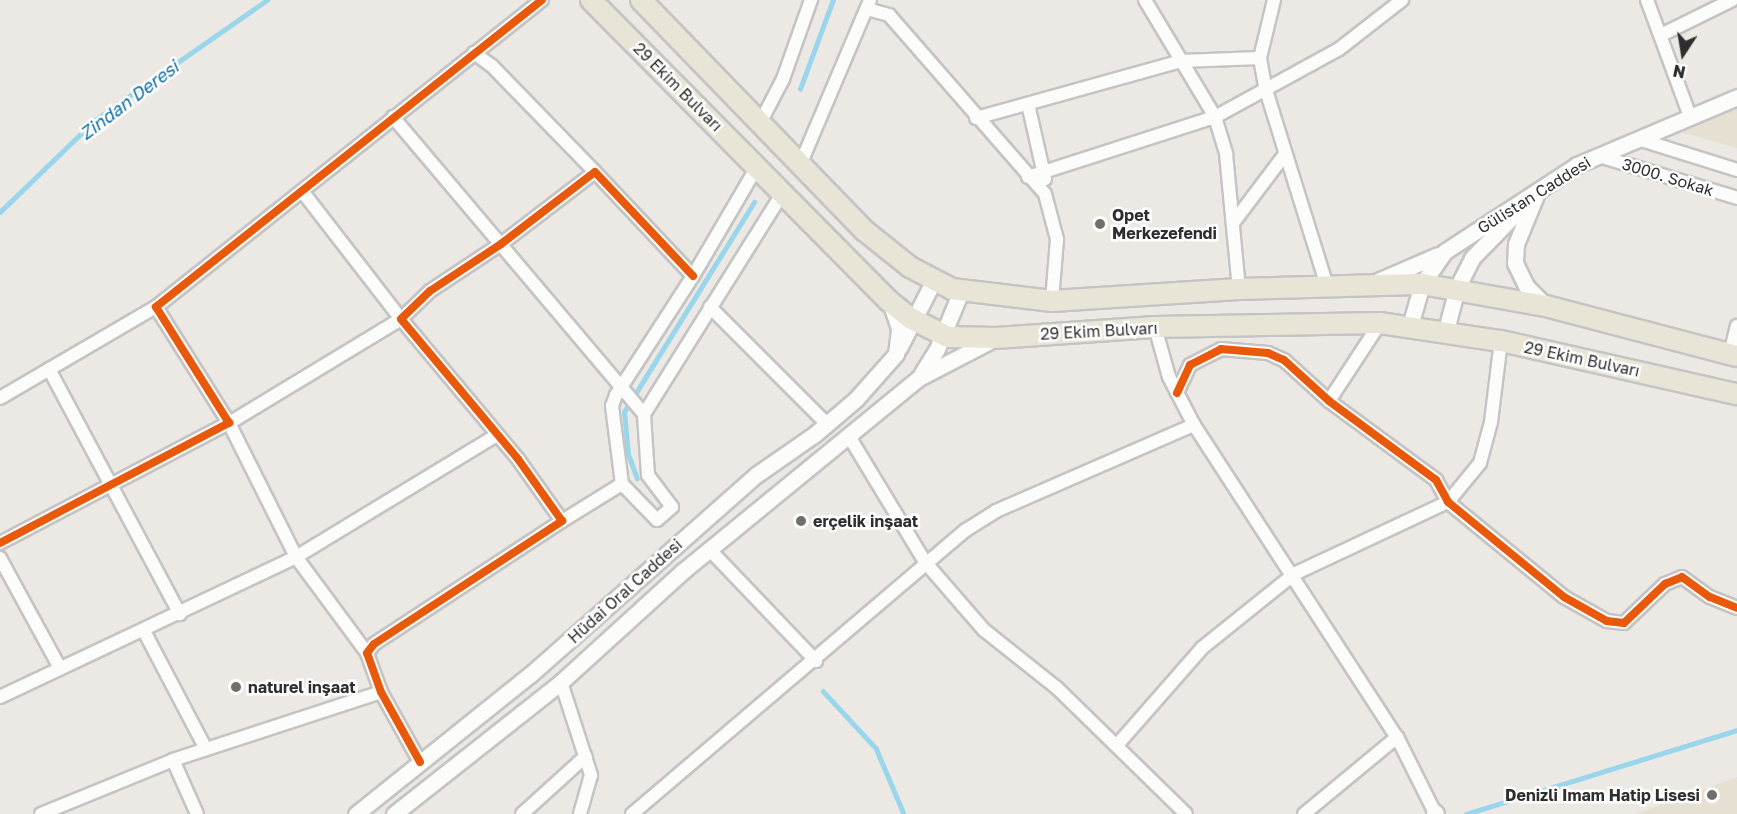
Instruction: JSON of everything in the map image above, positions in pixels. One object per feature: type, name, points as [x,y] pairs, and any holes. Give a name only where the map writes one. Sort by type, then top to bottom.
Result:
[{"type":"main road","name":"29 Ekim Bulvarı","points":[[591,0],[889,301],[915,321],[943,335],[996,338],[1155,327],[1380,323],[1446,330],[1737,394]]},
{"type":"main road","name":"29 Ekim Bulvarı","points":[[641,0],[865,231],[933,282],[961,291],[1052,301],[1239,289],[1422,284],[1457,288],[1546,306],[1734,355]]},
{"type":"street","points":[[0,398],[156,307],[542,0]]},
{"type":"street","points":[[760,123],[783,79],[811,0]]},
{"type":"street","points":[[1145,0],[1215,117],[1226,154],[1239,289]]},
{"type":"street","points":[[1274,0],[1260,58],[1265,87],[1327,286]]},
{"type":"street","points":[[1028,177],[1215,117],[1265,87],[1339,49],[1402,0]]},
{"type":"street","points":[[1647,0],[1663,34],[1690,116]]},
{"type":"street","points":[[1663,34],[1732,0]]},
{"type":"street","points":[[800,165],[868,4],[889,15],[976,118],[1045,194]]},
{"type":"street","points":[[474,53],[492,66],[693,276]]},
{"type":"street","points":[[976,118],[1181,61],[1260,58]]},
{"type":"street","name":"Gülistan Caddesi","points":[[1410,326],[1422,284],[1444,252],[1538,191],[1599,156],[1737,97]]},
{"type":"street","points":[[1028,104],[1045,172],[1045,194],[1057,239],[1052,301]]},
{"type":"street","points":[[393,117],[622,390],[641,411],[648,475],[672,507],[657,520],[622,484],[612,406],[622,390],[693,276],[757,167]]},
{"type":"street","points":[[1638,139],[1737,170]]},
{"type":"street","points":[[1233,224],[1286,154]]},
{"type":"street","name":"3000. Sokak","points":[[1599,156],[1737,198]]},
{"type":"street","points":[[0,543],[229,423],[401,319],[430,291],[501,244],[595,172]]},
{"type":"street","points":[[302,191],[401,319],[497,435],[562,521]]},
{"type":"street","points":[[1446,330],[1457,288],[1472,258],[1538,191]]},
{"type":"street","points":[[1538,191],[1518,236],[1515,263],[1526,286],[1546,306]]},
{"type":"street","points":[[641,411],[783,192]]},
{"type":"street","points":[[1366,285],[1444,252]]},
{"type":"street","name":"Hüdai Oral Caddesi","points":[[356,814],[539,667],[756,475],[827,424],[892,359],[915,321],[933,282]]},
{"type":"street","points":[[919,378],[943,335],[961,291]]},
{"type":"street","points":[[889,301],[898,328],[892,359]]},
{"type":"street","points":[[156,307],[229,423],[296,556],[367,653],[381,692],[420,762]]},
{"type":"street","points":[[710,307],[827,424]]},
{"type":"street","points":[[1329,401],[1380,323]]},
{"type":"street","points":[[1734,355],[1737,326]]},
{"type":"street","points":[[1155,327],[1177,393],[1194,425],[1294,574],[1397,737],[1436,813]]},
{"type":"street","points":[[919,378],[996,338]]},
{"type":"street","points":[[1118,744],[1202,648],[1294,574],[1448,502],[1480,463],[1491,423],[1501,341]]},
{"type":"street","points":[[1177,393],[1190,365],[1221,349],[1245,349],[1284,360],[1329,401],[1436,480],[1448,502],[1564,597],[1606,621],[1624,622],[1665,584],[1682,577],[1710,597],[1737,608]]},
{"type":"street","points":[[49,369],[180,614]]},
{"type":"street","name":"Hüdai Oral Caddesi","points":[[394,814],[561,682],[709,549],[850,438],[919,378]]},
{"type":"street","points":[[632,814],[816,661],[925,562],[996,511],[1194,425]]},
{"type":"street","points":[[0,697],[144,632],[296,556],[497,435]]},
{"type":"street","points":[[850,438],[925,562],[984,630],[1057,688],[1118,744],[1186,814]]},
{"type":"street","points":[[367,653],[374,644],[622,484]]},
{"type":"street","points":[[709,549],[816,661]]},
{"type":"street","points":[[0,558],[60,668]]},
{"type":"street","points":[[144,632],[206,749]]},
{"type":"street","points":[[561,682],[591,775],[580,814]]},
{"type":"street","points":[[41,814],[173,760],[381,692]]},
{"type":"street","points":[[1304,814],[1397,737]]},
{"type":"street","points":[[522,814],[586,756]]},
{"type":"street","points":[[173,760],[197,814]]},
{"type":"shaded area","points":[[1737,106],[1737,148],[1677,131]]},
{"type":"shaded area","name":"Denizli Imam Hatip Lisesi","points":[[1737,777],[1737,814],[1635,814]]},
{"type":"waterway","name":"Zindan Deresi","points":[[0,212],[95,120],[267,0]]},
{"type":"waterway","points":[[800,89],[833,0]]},
{"type":"waterway","points":[[637,479],[628,454],[624,412],[754,202]]},
{"type":"waterway","points":[[823,691],[876,748],[904,814]]},
{"type":"waterway","points":[[1466,814],[1737,730]]},
{"type":"cycle path","points":[[0,543],[229,423],[156,307],[542,0]]},
{"type":"cycle path","points":[[420,762],[381,692],[367,653],[374,644],[562,521],[518,459],[401,319],[430,291],[501,244],[595,172],[693,276]]},
{"type":"cycle path","points":[[1177,393],[1190,365],[1221,349],[1268,353],[1284,360],[1329,401],[1436,480],[1448,502],[1564,597],[1607,621],[1624,623],[1665,584],[1682,577],[1710,597],[1737,608]]},
{"type":"place","name":"Opet Merkezefendi","points":[[1100,224]]},
{"type":"place","name":"erçelik inşaat","points":[[801,521]]},
{"type":"place","name":"naturel inşaat","points":[[236,687]]},
{"type":"place","name":"Denizli Imam Hatip Lisesi","points":[[1712,795]]}]
